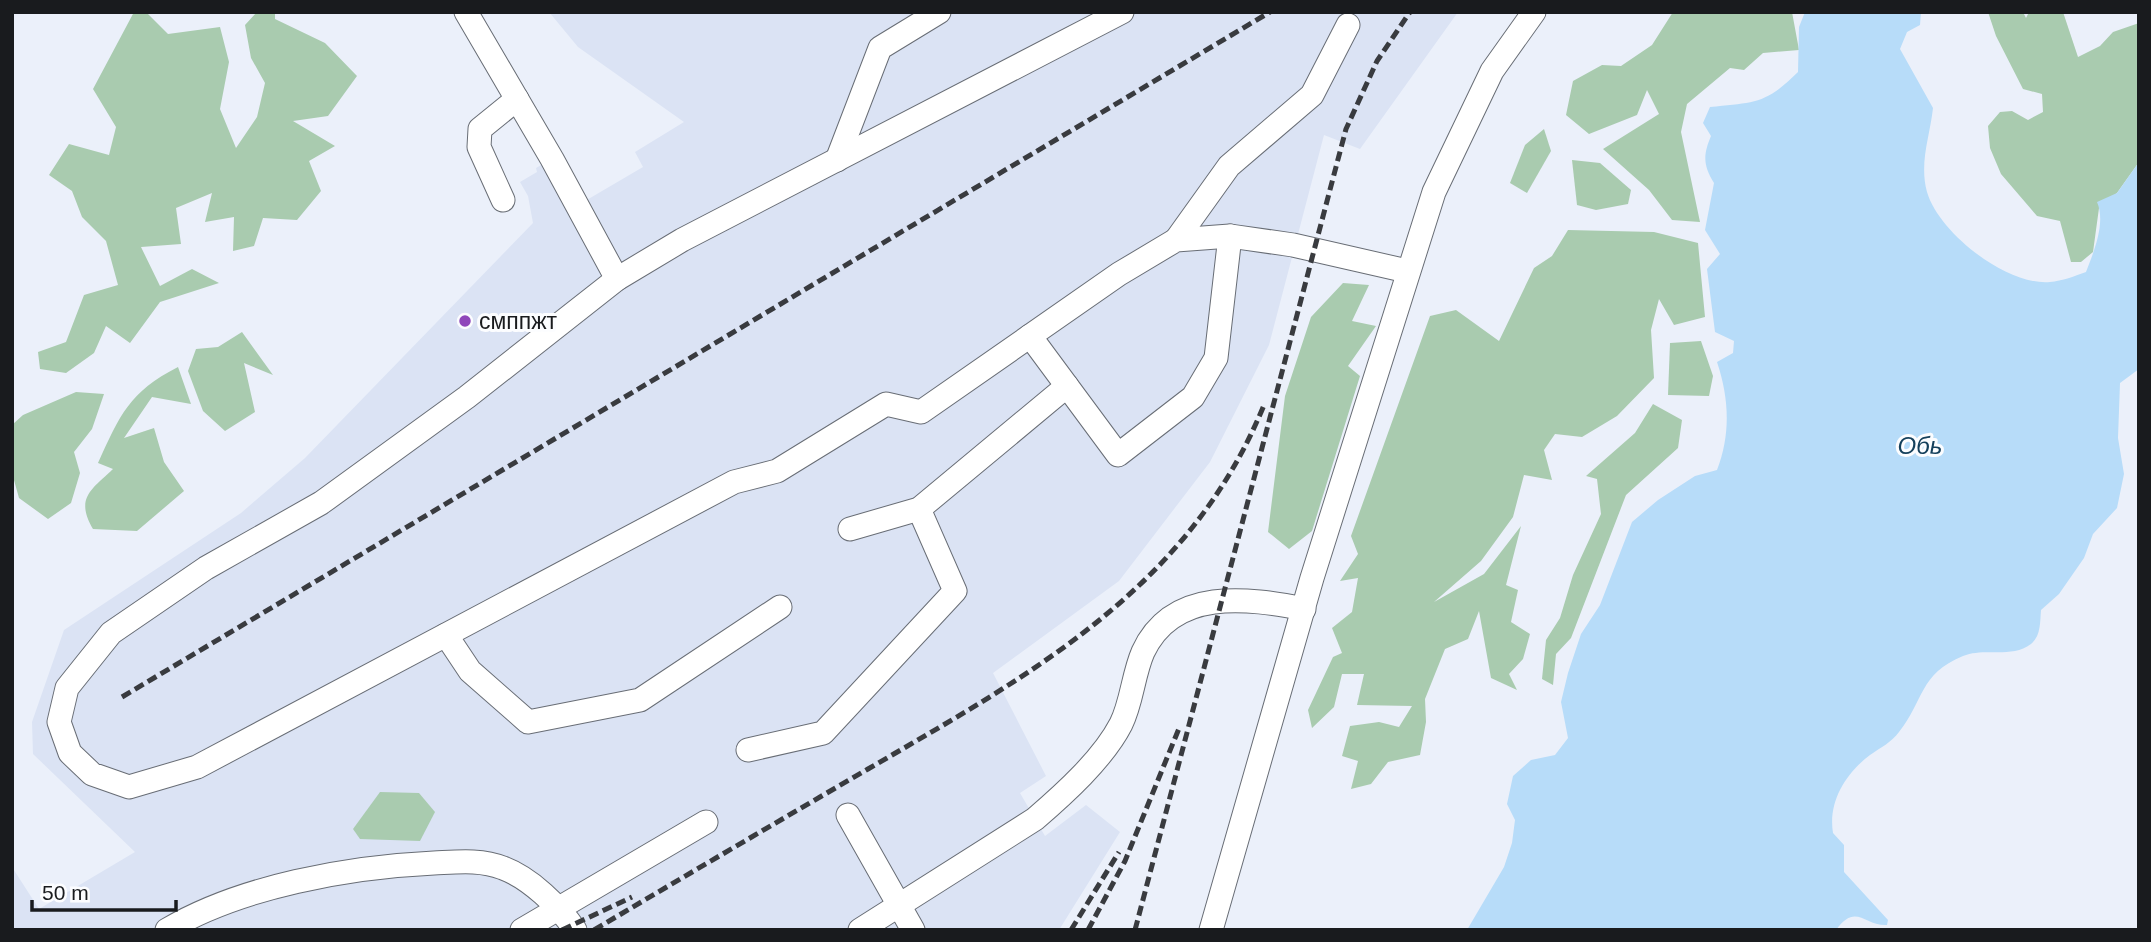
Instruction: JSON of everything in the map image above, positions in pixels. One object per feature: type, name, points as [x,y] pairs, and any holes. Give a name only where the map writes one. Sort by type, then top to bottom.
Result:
[{"type":"street","points":[[466,12],[617,279]]},
{"type":"street","points":[[837,160],[880,48],[939,12]]},
{"type":"street","points":[[1122,12],[682,240],[617,279],[467,397],[321,503],[206,568],[111,632],[67,688],[59,722],[70,753],[92,774],[129,787],[197,767],[734,482],[777,471],[886,404],[921,412],[1119,274],[1176,240],[1229,166],[1312,95],[1348,25]]},
{"type":"street","points":[[1211,930],[1304,609],[1407,271],[1434,192],[1474,103],[1492,71],[1534,12]]},
{"type":"street","points":[[503,200],[479,147],[480,129],[517,99]]},
{"type":"street","points":[[1176,240],[1230,236],[1293,245],[1407,271]]},
{"type":"street","points":[[1030,336],[1118,455],[1193,397],[1216,358],[1230,236]]},
{"type":"street","points":[[850,529],[919,509],[1067,386]]},
{"type":"street","points":[[748,750],[823,733],[955,591],[919,509]]},
{"type":"street","points":[[860,930],[1035,819],[1069,787],[1121,724],[1143,651],[1160,626],[1173,617],[1222,598],[1255,599],[1304,609]]},
{"type":"street","points":[[446,635],[470,671],[528,722],[640,700],[780,607]]},
{"type":"street","points":[[848,816],[913,930]]},
{"type":"street","points":[[522,930],[706,822]]},
{"type":"street","points":[[167,930],[196,913],[304,880],[379,866],[470,861],[503,868],[534,887],[575,930]]},
{"type":"shaded area","points":[[549,12],[1458,12],[1360,149],[1324,135],[1269,345],[1210,462],[1119,581],[993,673],[1046,776],[1020,793],[1045,836],[1086,805],[1120,832],[1059,930],[12,930],[12,867],[39,909],[135,852],[33,754],[32,722],[64,630],[241,513],[305,458],[533,223],[528,196],[520,182],[537,172],[536,168],[558,155],[585,201],[643,167],[635,152],[684,122],[578,47]]},
{"type":"green space","points":[[134,12],[146,12],[168,34],[220,27],[229,62],[220,109],[236,148],[257,117],[265,83],[251,58],[245,25],[257,12],[275,12],[275,19],[325,43],[357,76],[328,116],[293,121],[335,146],[309,161],[321,191],[297,220],[263,218],[254,246],[233,251],[234,217],[205,222],[212,193],[176,208],[181,244],[141,247],[160,286],[192,269],[219,283],[160,302],[130,343],[106,326],[94,353],[66,373],[40,369],[38,352],[66,342],[84,295],[118,285],[106,241],[82,217],[72,191],[49,175],[69,144],[109,155],[116,127],[93,89]]},
{"type":"green space","points":[[1673,12],[1792,12],[1799,50],[1763,53],[1744,70],[1730,68],[1687,104],[1681,132],[1700,222],[1672,220],[1649,190],[1603,149],[1659,114],[1647,90],[1637,115],[1589,134],[1566,115],[1573,81],[1602,65],[1621,66],[1652,45]]},
{"type":"green space","points":[[1988,12],[2023,12],[2026,18],[2029,12],[2063,12],[2078,57],[2100,46],[2113,32],[2139,23],[2139,162],[2117,193],[2099,208],[2093,252],[2081,262],[2071,262],[2060,221],[2037,216],[2001,174],[1990,148],[1988,126],[2000,112],[2012,111],[2028,120],[2043,112],[2042,94],[2023,89],[1996,36]]},
{"type":"green space","points":[[1544,129],[1551,151],[1527,193],[1510,183],[1525,145]]},
{"type":"green space","points":[[1572,160],[1600,163],[1631,190],[1628,204],[1596,210],[1577,205]]},
{"type":"green space","points":[[1568,230],[1654,232],[1698,243],[1705,317],[1674,325],[1659,299],[1651,330],[1654,378],[1617,416],[1582,437],[1555,434],[1544,450],[1552,480],[1524,475],[1513,517],[1481,561],[1434,602],[1484,574],[1521,526],[1506,585],[1518,590],[1511,622],[1530,634],[1523,659],[1509,674],[1517,690],[1491,678],[1479,611],[1468,639],[1445,649],[1425,699],[1426,722],[1420,755],[1388,762],[1371,784],[1351,789],[1358,761],[1342,756],[1350,726],[1379,722],[1399,727],[1412,706],[1357,705],[1364,674],[1342,674],[1334,707],[1312,728],[1308,710],[1333,657],[1342,653],[1332,628],[1352,612],[1358,578],[1340,581],[1358,554],[1351,536],[1430,316],[1456,310],[1499,341],[1534,268],[1552,256]]},
{"type":"green space","points":[[1343,283],[1369,285],[1352,321],[1376,326],[1348,366],[1360,376],[1312,531],[1289,549],[1268,532],[1285,396],[1311,317]]},
{"type":"green space","points":[[242,332],[273,375],[244,363],[255,412],[225,431],[203,411],[188,371],[196,349],[218,347]]},
{"type":"green space","points":[[1701,341],[1713,376],[1709,396],[1668,395],[1670,343]]},
{"type":"green space","points":[[178,367],[191,404],[152,397],[124,438],[154,428],[164,462],[184,491],[137,531],[93,529],[85,509],[86,502],[92,489],[113,469],[98,463],[113,431],[137,396],[161,376]]},
{"type":"green space","points":[[76,392],[104,394],[92,429],[74,452],[80,473],[71,503],[48,519],[19,498],[12,473],[12,425],[23,415]]},
{"type":"green space","points":[[1653,404],[1682,420],[1678,448],[1626,495],[1571,638],[1556,654],[1553,685],[1542,679],[1546,640],[1560,618],[1573,575],[1601,514],[1597,479],[1586,476],[1635,433]]},
{"type":"green space","points":[[380,792],[419,793],[435,812],[420,841],[360,839],[353,829]]},
{"type":"water","name":"Обь","points":[[1805,12],[1921,12],[1920,25],[1907,32],[1900,49],[1933,108],[1924,171],[1927,192],[1945,224],[1960,240],[1995,266],[2014,275],[2033,281],[2050,282],[2086,272],[2100,228],[2097,202],[2117,193],[2139,162],[2139,369],[2120,383],[2118,438],[2124,474],[2117,508],[2093,534],[2084,558],[2059,594],[2041,610],[2034,641],[2015,651],[1980,652],[1963,656],[1938,671],[1896,736],[1861,763],[1840,790],[1832,822],[1833,833],[1844,845],[1844,872],[1888,920],[1887,925],[1855,916],[1843,922],[1836,930],[1467,930],[1504,867],[1512,843],[1515,820],[1507,804],[1513,776],[1531,760],[1555,755],[1568,738],[1561,702],[1568,673],[1581,634],[1600,605],[1632,522],[1658,500],[1695,476],[1717,470],[1725,443],[1727,416],[1717,362],[1733,353],[1734,341],[1715,332],[1707,269],[1720,254],[1705,230],[1714,183],[1705,160],[1711,136],[1703,123],[1710,107],[1758,100],[1777,91],[1798,72],[1799,27]]},
{"type":"railway","points":[[122,697],[1270,12]]},
{"type":"railway","points":[[1135,930],[1346,129],[1377,61],[1410,12]]},
{"type":"railway","points":[[594,930],[988,698],[1045,661],[1099,620],[1149,576],[1193,526],[1232,470],[1264,405]]},
{"type":"railway","points":[[1088,930],[1125,861],[1180,726]]},
{"type":"railway","points":[[1071,930],[1119,852]]},
{"type":"railway","points":[[562,930],[632,897]]},
{"type":"place","name":"смппжт","points":[[465,321]]}]
